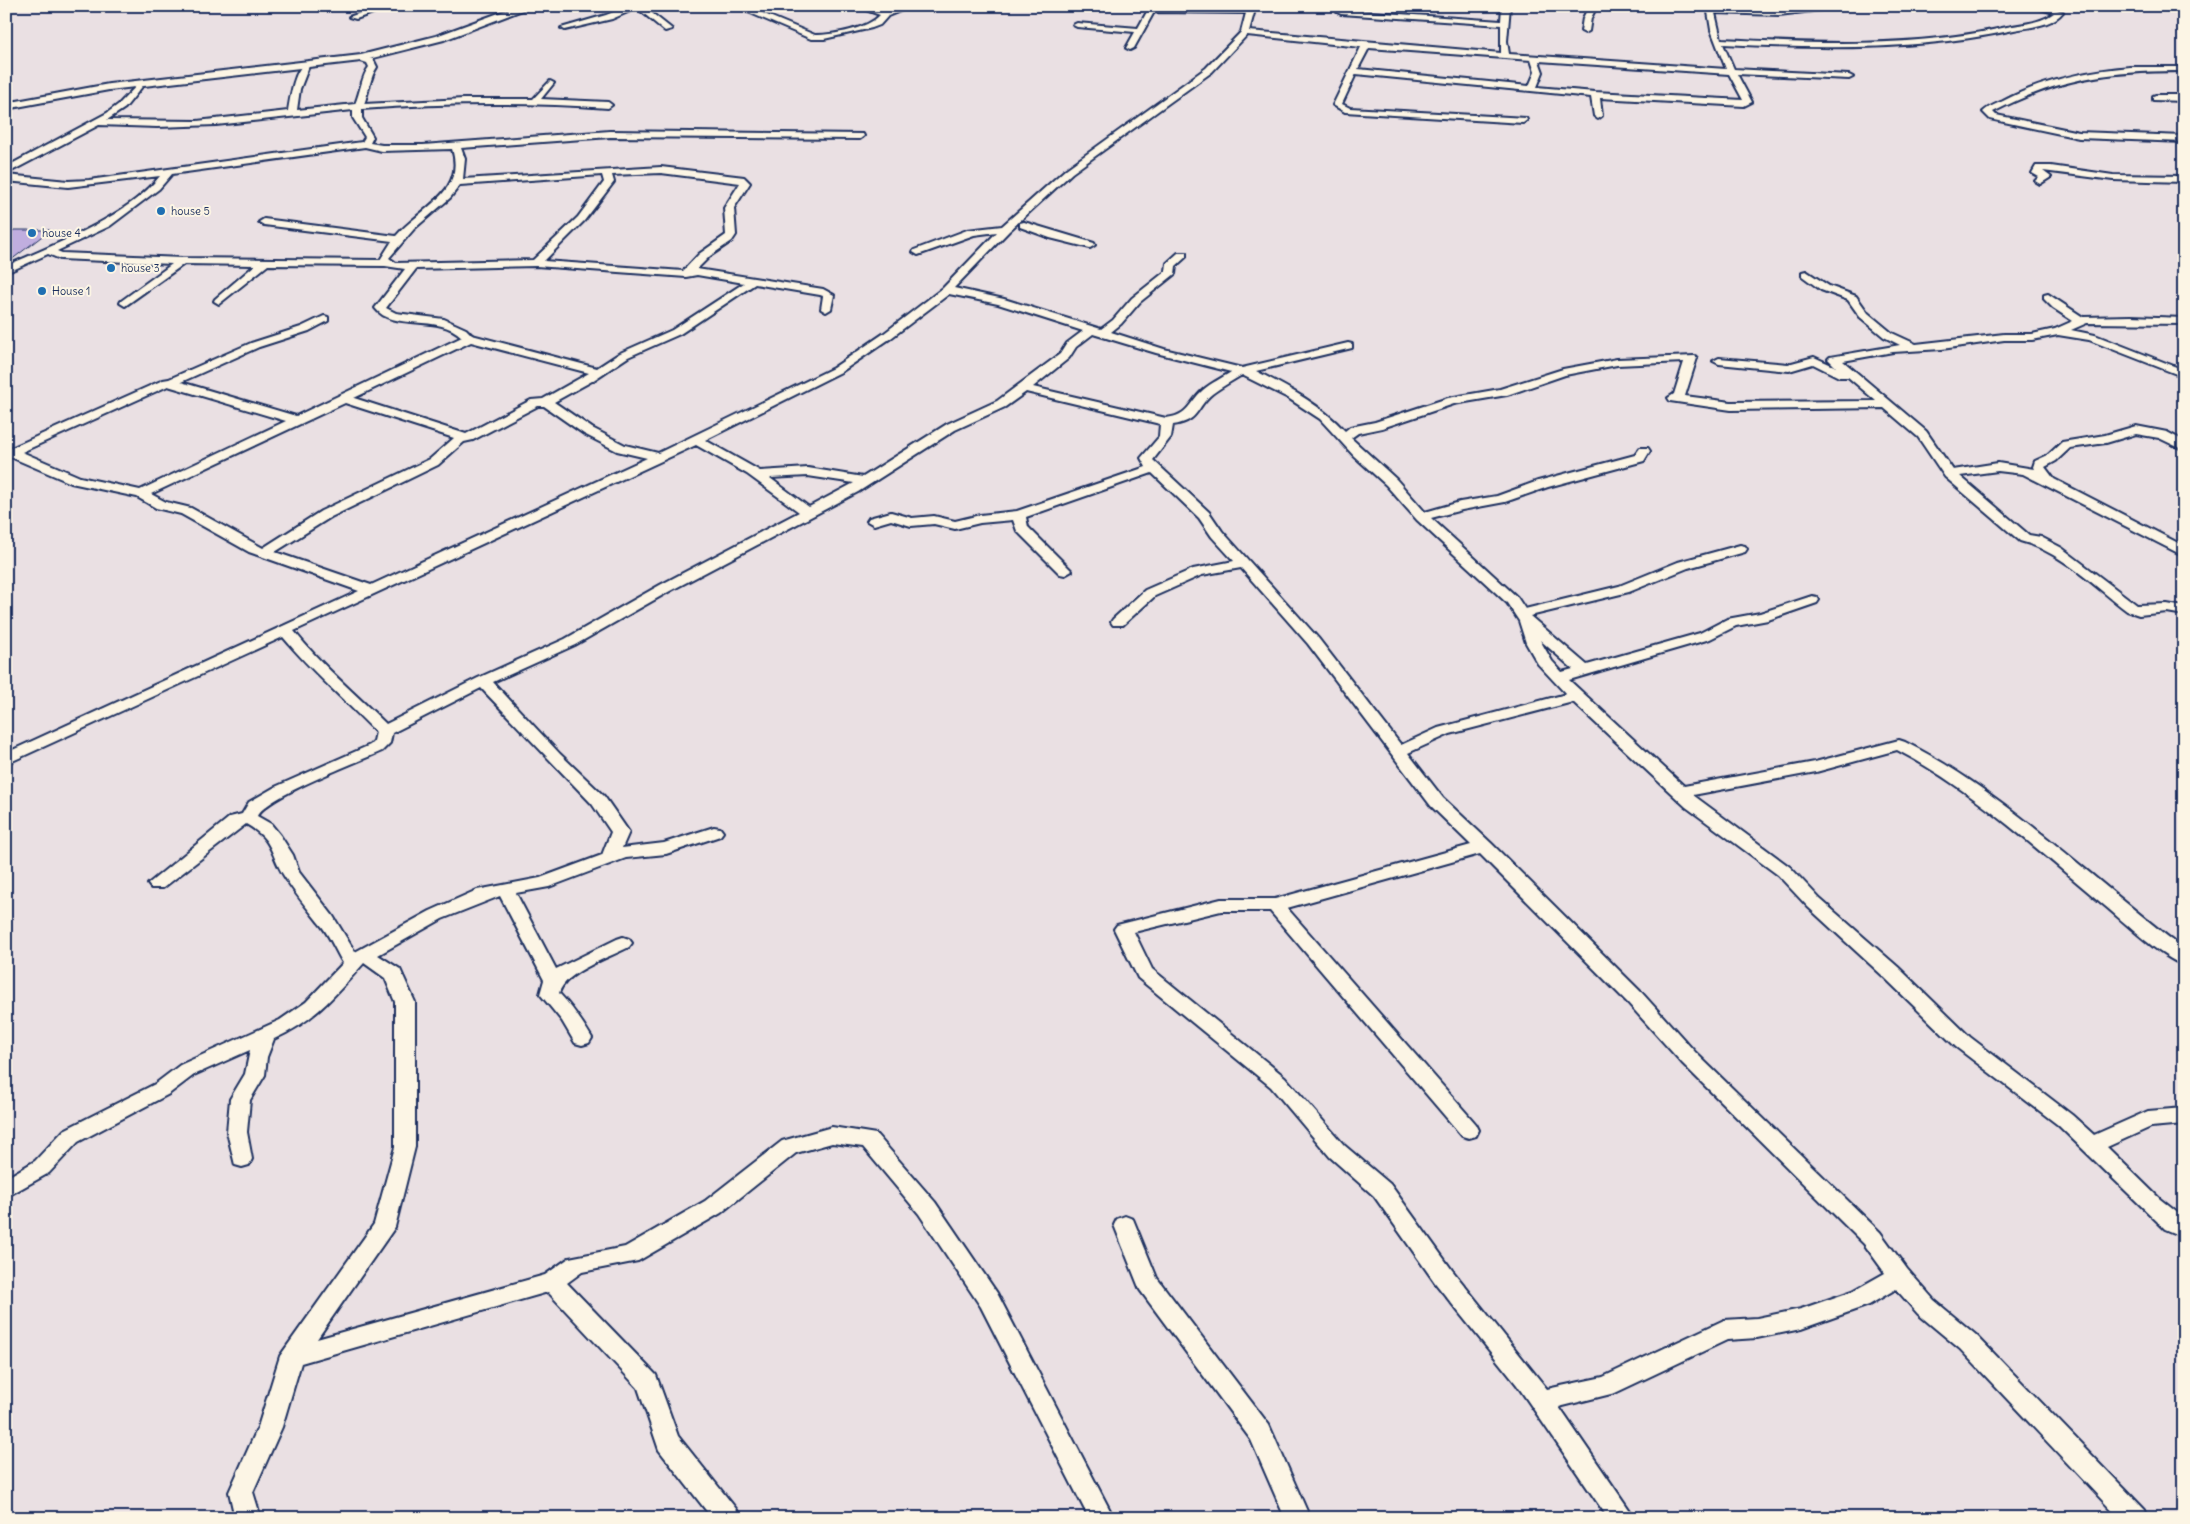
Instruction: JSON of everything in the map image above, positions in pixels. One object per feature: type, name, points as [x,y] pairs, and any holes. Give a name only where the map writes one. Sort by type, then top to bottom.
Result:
[{"type":"street","points":[[353,17],[388,6]]},
{"type":"street","points":[[6,106],[91,89],[305,66],[361,58],[440,38],[528,6]]},
{"type":"street","points":[[565,28],[608,17],[637,6],[668,29]]},
{"type":"street","points":[[738,6],[757,16],[819,37],[869,26],[877,23],[884,14],[909,6]]},
{"type":"street","points":[[859,6],[884,14]]},
{"type":"street","points":[[1505,55],[1503,41],[1506,6]]},
{"type":"street","points":[[1585,31],[1587,18],[1593,6]]},
{"type":"street","points":[[1355,71],[1594,95],[1746,103],[1748,102],[1733,73],[1710,19],[1711,8],[1779,13],[1851,6]]},
{"type":"street","points":[[1720,41],[1872,46],[1908,43],[2009,30],[2046,20],[2059,12],[2035,6]]},
{"type":"street","points":[[6,759],[660,457],[837,370],[887,336],[947,290],[1069,171],[1209,70],[1245,33],[1252,9],[1152,8],[1138,30],[1130,48]]},
{"type":"street","points":[[1341,12],[1504,23]]},
{"type":"street","points":[[1077,25],[1138,30]]},
{"type":"street","points":[[1245,33],[1366,45],[1733,73],[1849,77]]},
{"type":"street","points":[[1366,45],[1337,106],[1342,108],[1523,120]]},
{"type":"street","points":[[1533,88],[1539,72],[1534,57]]},
{"type":"street","points":[[361,58],[370,61],[373,67],[368,73],[368,86],[358,107],[357,115],[360,126],[369,137],[365,144]]},
{"type":"street","points":[[292,112],[296,88],[305,66]]},
{"type":"street","points":[[2184,69],[2104,70],[2070,77],[2028,91],[1987,112],[1993,117],[2079,135],[2184,139]]},
{"type":"street","points":[[6,171],[99,122],[122,106],[141,83]]},
{"type":"street","points":[[535,101],[550,83]]},
{"type":"street","points":[[1594,95],[1598,116]]},
{"type":"street","points":[[2156,98],[2184,98]]},
{"type":"street","points":[[99,122],[141,124],[229,121],[292,112],[440,102],[535,101],[608,105]]},
{"type":"street","points":[[6,178],[68,184],[365,144],[376,148],[456,146],[610,134],[860,136]]},
{"type":"street","points":[[386,263],[384,258],[399,239],[420,217],[443,201],[458,182],[460,155],[456,146]]},
{"type":"street","points":[[2040,181],[2046,177],[2037,173],[2039,168],[2119,178],[2184,179]]},
{"type":"street","points":[[6,270],[50,251],[116,218],[156,187],[165,175],[172,170]]},
{"type":"street","points":[[458,182],[661,170],[730,176],[741,179],[745,183],[729,208],[733,230],[730,236],[723,245],[708,252],[686,274]]},
{"type":"street","points":[[536,263],[581,218],[609,182],[608,176],[604,172]]},
{"type":"street","points":[[264,222],[399,239]]},
{"type":"street","points":[[1014,226],[1090,245]]},
{"type":"street","points":[[918,252],[942,245],[976,230],[1014,226],[1062,227]]},
{"type":"street","points":[[50,251],[60,256],[182,261],[386,263],[395,266],[536,263],[686,274],[697,272],[823,292],[829,295],[826,309]]},
{"type":"street","points":[[384,731],[483,681],[570,642],[665,588],[866,481],[951,427],[1000,404],[1065,356],[1070,345],[1116,322],[1136,300],[1171,272],[1171,265],[1182,255]]},
{"type":"street","points":[[125,303],[182,261]]},
{"type":"street","points":[[219,301],[265,262]]},
{"type":"street","points":[[413,265],[380,308],[383,313],[431,319],[466,334],[468,338],[488,341],[579,365],[597,372]]},
{"type":"street","points":[[1806,274],[1825,288],[1852,298],[1864,315],[1888,335],[1915,348]]},
{"type":"street","points":[[264,553],[326,514],[434,462],[460,439],[478,434],[535,403],[546,402],[624,355],[676,332],[755,280]]},
{"type":"street","points":[[947,290],[1000,301],[1096,331],[1239,372],[1252,374],[1292,395],[1349,434],[1422,517],[1492,580],[1524,617],[1582,670]]},
{"type":"street","points":[[2048,297],[2076,324],[2083,335]]},
{"type":"street","points":[[1877,401],[1834,359],[1894,349],[2004,337],[2032,337],[2058,332],[2076,324],[2130,318],[2184,321]]},
{"type":"street","points":[[170,383],[255,345],[305,329],[324,319]]},
{"type":"street","points":[[2058,332],[2083,335],[2184,374]]},
{"type":"street","points":[[141,494],[296,420],[459,346],[468,338]]},
{"type":"street","points":[[1024,388],[1166,422],[1180,420],[1187,416],[1196,408],[1206,393],[1239,372],[1348,346]]},
{"type":"street","points":[[1349,434],[1452,401],[1503,392],[1562,372],[1637,360],[1691,358],[1679,396],[1674,398],[1687,401],[1731,406],[1877,401]]},
{"type":"street","points":[[1719,361],[1789,368],[1814,360],[1853,381],[1922,434],[1950,474],[1965,489],[2000,515],[2025,538],[2036,540],[2057,551],[2132,608],[2139,611],[2167,608],[2184,611]]},
{"type":"street","points":[[10,451],[167,382],[296,420]]},
{"type":"street","points":[[1000,404],[1062,398]]},
{"type":"street","points":[[345,399],[448,431],[460,436],[460,439]]},
{"type":"street","points":[[546,402],[588,431],[621,448],[660,457]]},
{"type":"street","points":[[1166,422],[1168,429],[1166,436],[1147,459],[1154,468],[1204,515],[1217,534],[1313,641],[1437,802],[1485,847],[1635,998],[1689,1058],[1872,1238],[1899,1276],[1926,1307],[1968,1342],[2136,1518]]},
{"type":"street","points":[[2048,480],[2039,467],[2040,464],[2052,458],[2066,445],[2106,439],[2136,430],[2163,435],[2184,446]]},
{"type":"street","points":[[696,440],[757,474],[808,513]]},
{"type":"street","points":[[10,451],[76,480],[141,494],[161,505],[186,511],[264,553],[371,590]]},
{"type":"street","points":[[1422,517],[1460,506],[1500,499],[1543,484],[1640,458],[1644,451]]},
{"type":"street","points":[[1950,474],[2012,467],[2048,480],[2184,552]]},
{"type":"street","points":[[874,522],[891,516],[911,522],[934,520],[955,525],[980,519],[1019,515],[1154,468]]},
{"type":"street","points":[[757,474],[808,472],[866,481]]},
{"type":"street","points":[[1019,515],[1022,528],[1065,571]]},
{"type":"street","points":[[1524,617],[1624,589],[1683,565],[1740,548]]},
{"type":"street","points":[[1118,622],[1150,593],[1198,572],[1244,563]]},
{"type":"street","points":[[1558,678],[1705,636],[1732,622],[1763,617],[1812,600]]},
{"type":"street","points":[[1524,617],[1533,642],[1558,678],[1576,696],[1631,744],[1680,792],[1722,827],[1784,871],[1814,903],[1891,972],[1963,1042],[2065,1120],[2152,1205],[2173,1223],[2184,1228]]},
{"type":"street","points":[[285,630],[310,662],[335,681],[384,731]]},
{"type":"street","points":[[483,681],[554,757],[598,800],[620,832],[609,858]]},
{"type":"street","points":[[1398,752],[1444,731],[1576,696]]},
{"type":"street","points":[[248,818],[255,806],[281,791],[376,748],[382,742],[384,731]]},
{"type":"street","points":[[1680,792],[1816,767],[1899,745],[1918,754],[2010,817],[2153,936],[2184,959]]},
{"type":"street","points":[[157,884],[236,821],[248,818],[265,828],[274,839],[284,855],[291,874],[306,892],[314,906],[358,957],[393,974],[405,1002],[405,1147],[384,1227],[292,1356],[270,1427],[241,1492],[248,1518]]},
{"type":"street","points":[[6,1189],[42,1167],[71,1136],[162,1089],[187,1070],[220,1054],[265,1037],[287,1025],[313,1006],[358,957],[436,915],[483,894],[543,883],[623,853],[666,848],[714,832]]},
{"type":"street","points":[[1485,847],[1274,905],[1221,905],[1123,930],[1145,973],[1194,1011],[1278,1082],[1336,1151],[1382,1190],[1444,1277],[1542,1402],[1623,1518]]},
{"type":"street","points":[[505,889],[553,980]]},
{"type":"street","points":[[1274,905],[1468,1130]]},
{"type":"street","points":[[582,1038],[569,1016],[549,994],[553,980],[569,969],[623,943]]},
{"type":"street","points":[[242,1159],[237,1132],[240,1099],[254,1075],[257,1058],[265,1037]]},
{"type":"street","points":[[2092,1145],[2148,1119],[2184,1116]]},
{"type":"street","points":[[292,1356],[326,1344],[440,1316],[552,1282],[578,1264],[630,1256],[713,1207],[790,1147],[832,1135],[869,1140],[927,1208],[989,1300],[1102,1518]]},
{"type":"street","points":[[1125,1225],[1148,1283],[1260,1433],[1298,1518]]},
{"type":"street","points":[[1542,1402],[1607,1386],[1644,1368],[1676,1356],[1724,1330],[1757,1328],[1801,1319],[1861,1298],[1899,1276]]},
{"type":"street","points":[[552,1282],[648,1382],[668,1442],[728,1518]]},
{"type":"building","points":[[14,230],[50,230],[6,264],[6,236]]},
{"type":"place","name":"house 5","points":[[161,211]]},
{"type":"place","name":"house 4","points":[[32,233]]},
{"type":"place","name":"house 3","points":[[111,268]]},
{"type":"place","name":"House 1","points":[[42,291]]}]
